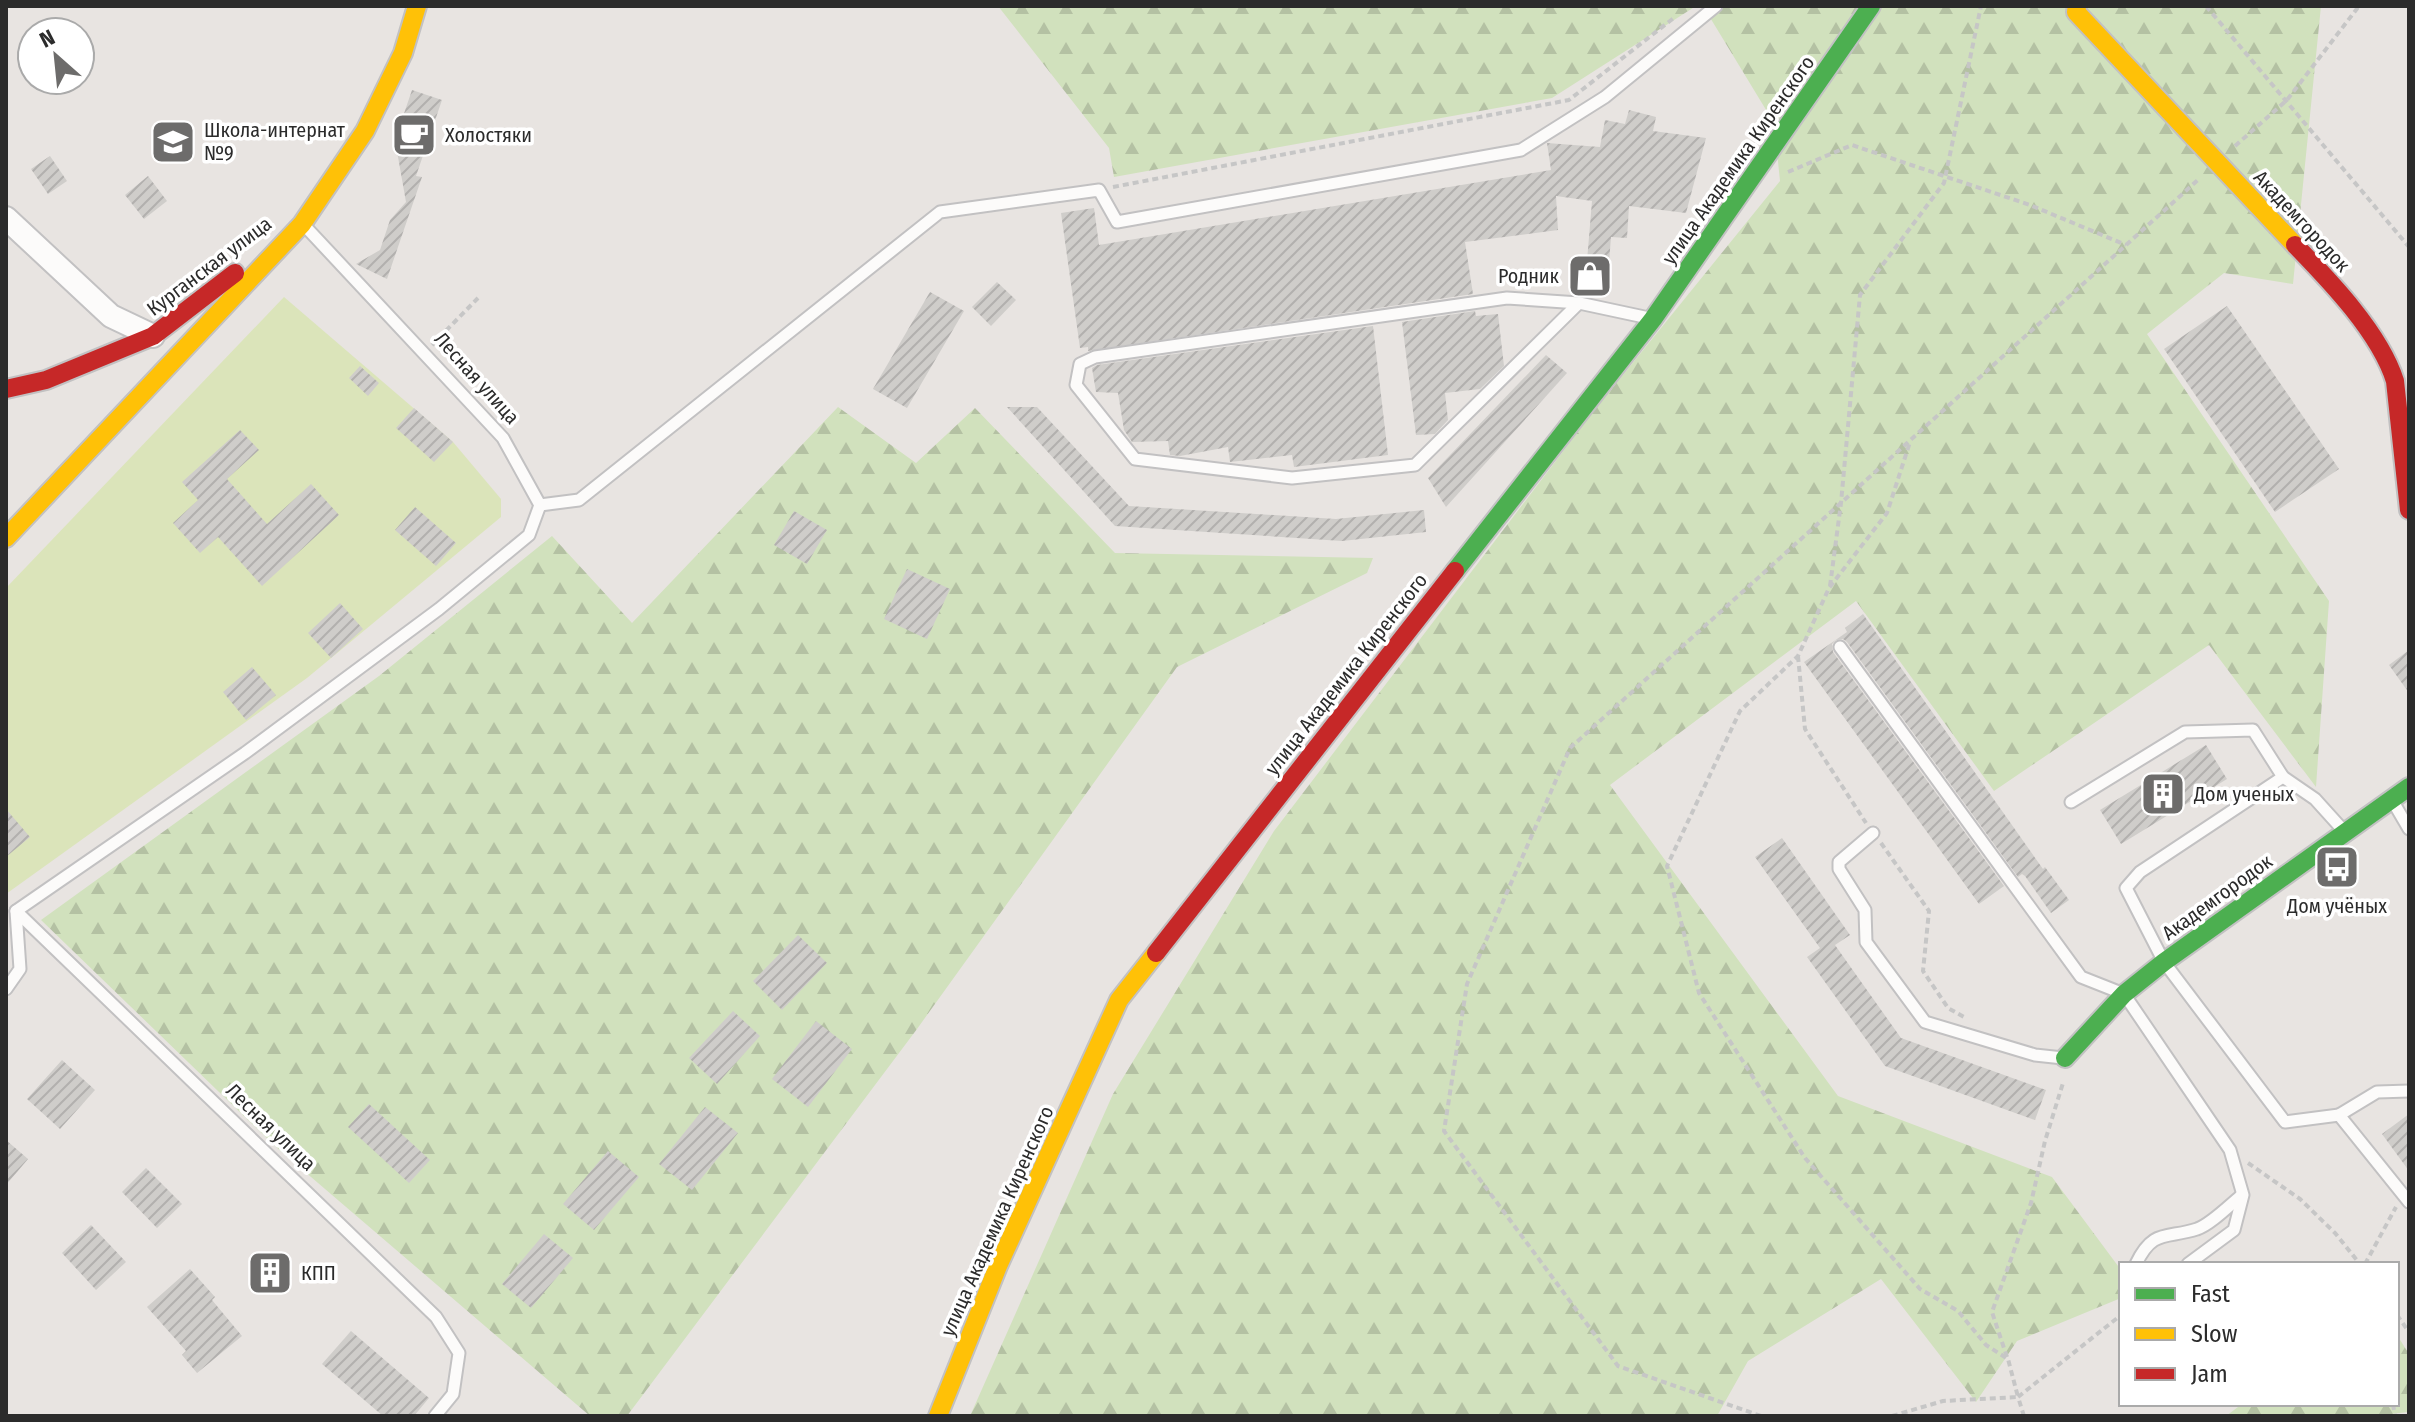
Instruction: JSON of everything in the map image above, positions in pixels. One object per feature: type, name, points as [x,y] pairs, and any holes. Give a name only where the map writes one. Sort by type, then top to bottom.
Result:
[{"type":"main road","points":[[6,538],[302,224],[365,131],[403,53],[417,6]]},
{"type":"main road","name":"улица Академика Киренского","points":[[938,1416],[998,1266],[1119,1000],[1653,319],[1871,6]]},
{"type":"main road","name":"Академгородок","points":[[2077,6],[2076,12],[2308,258],[2373,335],[2398,378],[2409,510]]},
{"type":"main road","name":"Курганская улица","points":[[6,389],[46,380],[153,336],[302,224]]},
{"type":"main road","name":"Академгородок","points":[[2065,1058],[2124,994],[2164,962],[2409,787]]},
{"type":"street","points":[[6,218],[111,316],[153,336]]},
{"type":"lane","points":[[6,989],[20,969],[16,911],[245,753],[439,609],[529,535],[540,505],[579,500],[940,212],[1099,190],[1117,222],[1521,150],[1605,97],[1716,6]]},
{"type":"lane","name":"Лесная улица","points":[[302,224],[503,438],[540,505]]},
{"type":"lane","points":[[1579,303],[1415,465],[1292,478],[1135,459],[1076,385],[1080,364],[1095,357],[1507,298],[1579,303],[1653,319]]},
{"type":"lane","points":[[1840,647],[2081,977],[2124,994],[2230,1150],[2243,1195],[2234,1230],[2191,1262]]},
{"type":"lane","points":[[2071,802],[2185,732],[2253,730],[2283,777],[2315,799],[2346,833]]},
{"type":"lane","points":[[2283,777],[2140,872],[2126,888],[2164,962],[2285,1122],[2339,1115],[2377,1092],[2409,1091]]},
{"type":"lane","points":[[2391,800],[2409,829]]},
{"type":"lane","points":[[1873,833],[1839,862],[1839,869],[1865,910],[1866,942],[1925,1022],[2035,1055],[2065,1058]]},
{"type":"lane","name":"Лесная улица","points":[[16,911],[436,1317],[459,1353],[453,1394],[435,1416]]},
{"type":"lane","points":[[2339,1115],[2406,1198]]},
{"type":"lane","points":[[2137,1262],[2142,1251],[2162,1234],[2200,1229],[2243,1195]]},
{"type":"path","points":[[1829,588],[1841,503],[1860,295],[1944,183],[1981,6]]},
{"type":"path","points":[[2206,6],[2409,247]]},
{"type":"path","points":[[1761,1416],[1618,1366],[1444,1131],[1467,984],[1570,748],[2287,100],[2359,6]]},
{"type":"path","points":[[1099,190],[1569,100],[1677,15]]},
{"type":"path","points":[[1785,173],[1852,145],[2030,205],[2126,245]]},
{"type":"path","points":[[424,352],[478,298]]},
{"type":"path","points":[[1911,440],[1887,513],[1829,588],[1798,656],[1740,711],[1667,866],[1699,993],[1805,1158],[1920,1289],[1958,1311],[1986,1345],[2008,1359]]},
{"type":"path","points":[[1798,656],[1805,729],[1929,911],[1923,971],[1948,1008],[1972,1021]]},
{"type":"path","points":[[2024,1416],[1992,1312],[2031,1203],[2045,1141],[2065,1076],[2065,1058]]},
{"type":"path","points":[[2230,1150],[2300,1199],[2360,1262]]},
{"type":"path","points":[[2363,1262],[2406,1198]]},
{"type":"path","points":[[1892,1416],[1943,1401],[2018,1397],[2119,1317]]},
{"type":"green space","points":[[998,6],[1696,6],[1552,98],[1114,177],[1109,148]]},
{"type":"green space","points":[[1703,6],[2321,6],[2293,284],[2224,273],[2147,334],[2329,601],[2316,787],[2209,645],[1994,791],[1856,601],[1610,785],[1838,1096],[2052,1177],[2119,1267],[2119,1299],[2017,1341],[1976,1402],[1881,1279],[1748,1361],[1717,1416],[970,1416],[1113,1094],[1274,831],[1593,412],[1780,181],[1774,123]]},
{"type":"green space","points":[[284,297],[453,442],[501,499],[501,517],[307,678],[6,894],[6,588]]},
{"type":"green space","points":[[838,407],[916,463],[975,408],[1115,553],[1373,558],[1367,573],[1177,667],[917,1029],[627,1416],[590,1416],[276,1147],[41,920],[379,676],[552,536],[632,623]]},
{"type":"green space","points":[[2399,1338],[2409,1354],[2408,1412],[2375,1416],[2226,1416],[2239,1406],[2399,1406]]},
{"type":"building","points":[[412,90],[442,100],[416,176],[422,177],[387,279],[356,264],[380,250],[390,220],[406,202],[395,140]]},
{"type":"building","points":[[1629,110],[1656,117],[1653,131],[1706,138],[1686,213],[1629,206],[1627,238],[1611,237],[1609,263],[1587,261],[1592,201],[1556,196],[1558,230],[1465,242],[1473,294],[1088,351],[1088,347],[1080,348],[1061,213],[1094,208],[1099,245],[1551,170],[1547,143],[1600,147],[1605,120],[1625,124]]},
{"type":"building","points":[[50,156],[67,181],[48,194],[31,169]]},
{"type":"building","points":[[148,176],[167,201],[144,219],[125,195]]},
{"type":"building","points":[[997,282],[1016,300],[991,326],[972,307]]},
{"type":"building","points":[[930,292],[964,311],[907,408],[873,389]]},
{"type":"building","points":[[2227,306],[2339,469],[2275,512],[2164,349]]},
{"type":"building","points":[[1475,311],[1476,316],[1498,314],[1504,366],[1480,389],[1445,393],[1448,420],[1435,434],[1416,435],[1402,322]]},
{"type":"building","points":[[1373,326],[1388,455],[1294,467],[1292,455],[1230,462],[1228,447],[1170,455],[1168,441],[1132,442],[1124,430],[1118,393],[1096,392],[1092,368],[1097,365]]},
{"type":"building","points":[[1546,355],[1567,373],[1446,507],[1428,478]]},
{"type":"building","points":[[360,366],[379,383],[368,396],[349,378]]},
{"type":"building","points":[[1007,407],[1037,407],[1129,506],[1336,519],[1424,510],[1426,532],[1342,541],[1115,526]]},
{"type":"building","points":[[414,408],[453,442],[434,462],[396,428]]},
{"type":"building","points":[[240,430],[259,450],[227,479],[267,524],[311,484],[339,515],[262,586],[218,537],[200,553],[173,523],[198,500],[182,482]]},
{"type":"building","points":[[415,507],[456,543],[436,566],[395,530]]},
{"type":"building","points":[[794,511],[827,530],[807,564],[774,545]]},
{"type":"building","points":[[907,569],[950,589],[927,639],[884,619]]},
{"type":"building","points":[[340,603],[363,629],[331,658],[308,633]]},
{"type":"building","points":[[1863,614],[2043,869],[2045,867],[2069,900],[2051,913],[2025,876],[2022,874],[2018,877],[1847,642],[1836,640],[1832,644],[1833,652],[2004,886],[1979,904],[1804,662],[1847,632],[1845,628]]},
{"type":"building","points":[[2409,650],[2409,693],[2389,665]]},
{"type":"building","points":[[252,667],[276,695],[246,720],[223,692]]},
{"type":"building","name":"Дом ученых","points":[[2206,745],[2227,779],[2121,844],[2100,810]]},
{"type":"building","points":[[6,809],[30,837],[6,857]]},
{"type":"building","points":[[1782,838],[1850,935],[1835,945],[1901,1038],[2046,1090],[2035,1120],[1885,1066],[1807,957],[1820,948],[1755,857]]},
{"type":"building","points":[[798,935],[827,963],[782,1010],[753,981]]},
{"type":"building","points":[[733,1011],[760,1036],[717,1084],[689,1058]]},
{"type":"building","points":[[816,1021],[852,1049],[808,1107],[772,1079]]},
{"type":"building","points":[[62,1060],[95,1090],[60,1129],[27,1099]]},
{"type":"building","points":[[369,1104],[430,1160],[409,1183],[348,1127]]},
{"type":"building","points":[[705,1107],[738,1133],[692,1190],[659,1164]]},
{"type":"building","points":[[2409,1114],[2409,1171],[2382,1134]]},
{"type":"building","points":[[6,1140],[28,1159],[6,1185]]},
{"type":"building","points":[[608,1151],[639,1177],[594,1230],[563,1204]]},
{"type":"building","points":[[146,1168],[182,1204],[157,1228],[122,1192]]},
{"type":"building","points":[[91,1225],[126,1262],[96,1290],[62,1253]]},
{"type":"building","points":[[544,1234],[573,1258],[531,1308],[502,1284]]},
{"type":"building","name":"КПП","points":[[261,1254],[292,1278],[280,1293],[249,1268]]},
{"type":"building","points":[[190,1269],[215,1297],[212,1300],[242,1336],[197,1373],[182,1355],[186,1351],[147,1307]]},
{"type":"building","points":[[351,1331],[429,1398],[414,1416],[383,1416],[322,1364]]},
{"type":"traffic: fast","points":[[1455,571],[1653,319],[1871,6]]},
{"type":"traffic: fast","points":[[2065,1058],[2124,994],[2164,962],[2409,787]]},
{"type":"traffic: slow","points":[[6,538],[302,224],[365,131],[403,53],[417,6]]},
{"type":"traffic: slow","points":[[2077,6],[2076,12],[2295,245]]},
{"type":"traffic: slow","points":[[938,1416],[998,1266],[1119,1000],[1156,953]]},
{"type":"traffic: jam","points":[[2295,245],[2352,308],[2388,363],[2395,381],[2409,510]]},
{"type":"traffic: jam","points":[[6,389],[46,380],[153,336],[235,273]]},
{"type":"traffic: jam","points":[[1156,953],[1455,571]]},
{"type":"place","name":"Холостяки","points":[[414,135]]},
{"type":"place","name":"Школа-интернат №9","points":[[173,142]]},
{"type":"place","name":"Родник","points":[[1590,276]]},
{"type":"place","name":"Дом ученых","points":[[2163,794]]},
{"type":"place","name":"Дом учёных","points":[[2337,867]]},
{"type":"place","name":"КПП","points":[[270,1273]]}]
